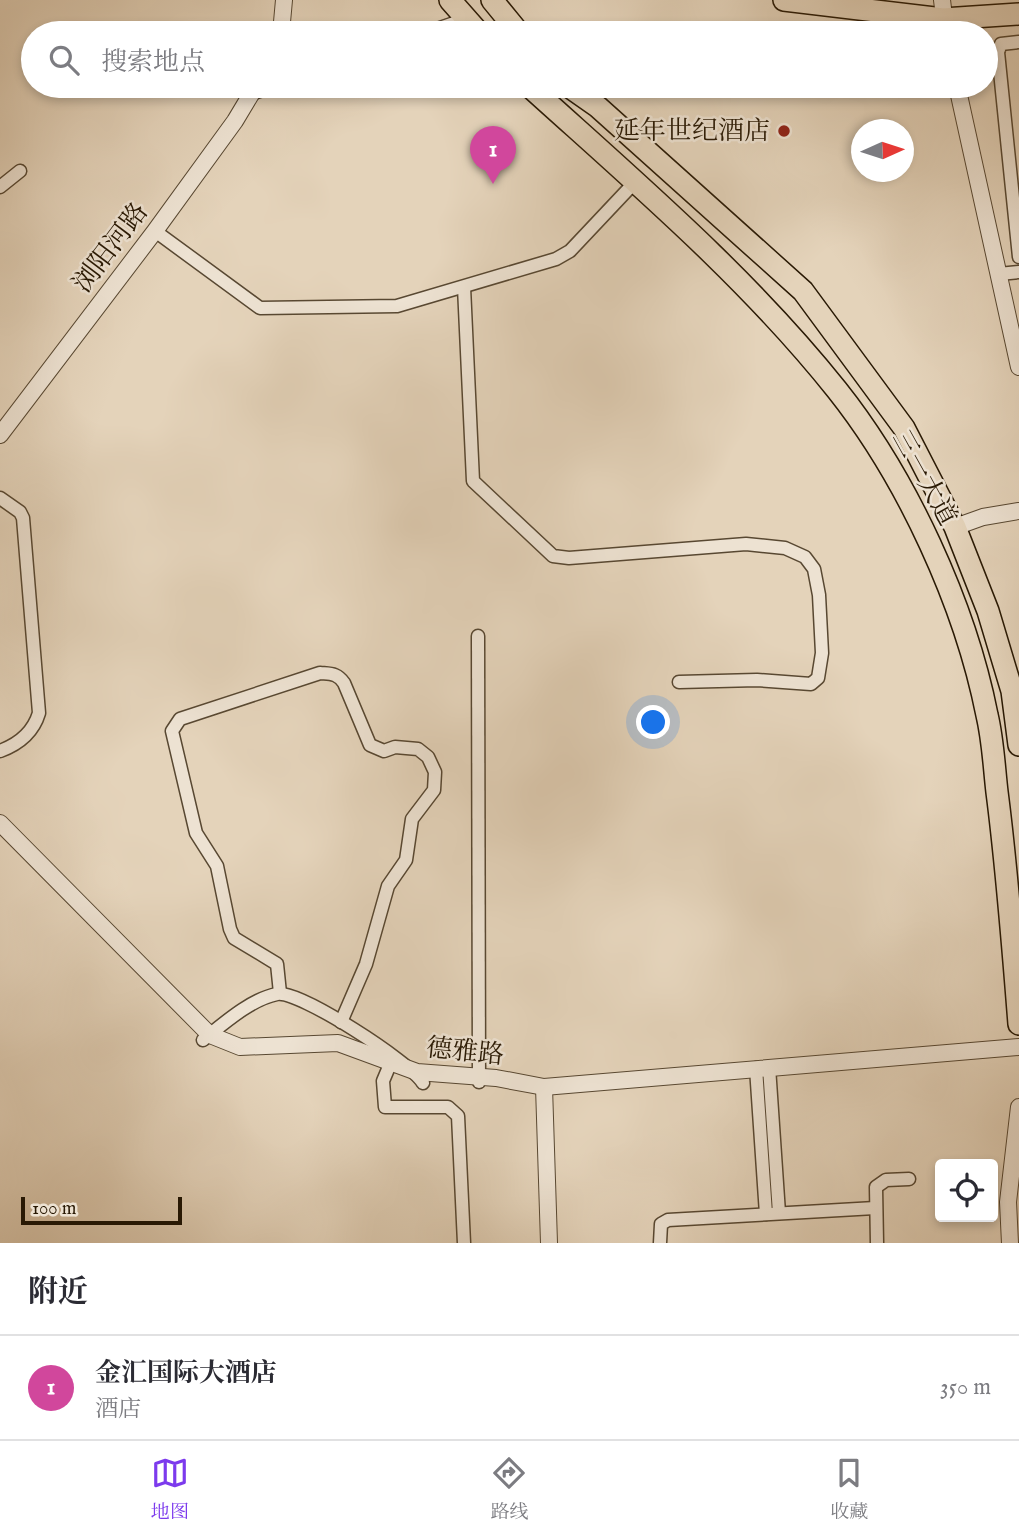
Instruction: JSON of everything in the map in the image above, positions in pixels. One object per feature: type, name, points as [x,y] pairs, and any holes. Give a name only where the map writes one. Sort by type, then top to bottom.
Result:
[{"type":"main road","points":[[450,0],[468,21]]},
{"type":"main road","points":[[492,0],[509,21]]},
{"type":"main road","points":[[784,0],[943,18],[1019,14]]},
{"type":"main road","name":"三一大道","points":[[542,98],[635,182],[776,319],[838,391],[880,453],[925,535],[965,632],[988,715],[1007,871],[1019,1024]]},
{"type":"main road","name":"三一大道","points":[[585,98],[803,291],[904,428],[955,527],[988,611],[1012,691],[1019,745]]},
{"type":"main road","points":[[991,744],[1018,738]]},
{"type":"street","points":[[282,21],[284,0]]},
{"type":"street","points":[[1019,42],[1001,44],[998,52],[1019,257]]},
{"type":"street","name":"浏阳河路","points":[[1,433],[155,231],[235,121],[248,98]]},
{"type":"street","points":[[960,98],[1019,367]]},
{"type":"street","points":[[0,187],[20,172]]},
{"type":"street","points":[[155,231],[260,309],[397,306],[556,259],[569,251],[635,182]]},
{"type":"street","points":[[999,274],[1019,272]]},
{"type":"street","points":[[464,287],[473,481],[545,551],[569,558],[715,545],[769,544],[805,557],[814,569],[819,595],[822,664],[818,678],[811,684],[757,680],[679,682]]},
{"type":"street","points":[[0,498],[20,512],[23,519],[39,713],[36,725],[28,734],[15,745],[0,751]]},
{"type":"street","points":[[955,527],[983,517],[1019,511]]},
{"type":"street","points":[[478,636],[479,1080]]},
{"type":"street","points":[[280,993],[277,964],[234,938],[230,929],[217,866],[202,846],[192,822],[172,731],[180,719],[320,673],[332,674],[339,676],[345,683],[370,745],[384,751],[395,747],[418,749],[428,758],[435,772],[434,790],[412,819],[406,860],[388,886],[366,964],[341,1022]]},
{"type":"street","points":[[0,823],[207,1037],[210,1047],[231,1055],[341,1052],[420,1078]]},
{"type":"street","points":[[0,838],[207,1037]]},
{"type":"street","points":[[207,1037],[248,1009],[280,993],[292,996],[341,1022],[420,1078]]},
{"type":"street","name":"德雅路","points":[[420,1078],[479,1080],[544,1090],[1019,1047]]},
{"type":"street","name":"德雅路","points":[[763,1070],[1019,1055]]},
{"type":"street","points":[[389,1066],[383,1081],[384,1107],[448,1107],[458,1116],[464,1243]]},
{"type":"street","points":[[763,1070],[772,1213]]},
{"type":"street","points":[[544,1090],[549,1243]]},
{"type":"street","points":[[1010,1243],[1008,1202],[1019,1107]]},
{"type":"street","points":[[877,1243],[875,1193],[879,1183],[909,1179]]},
{"type":"street","points":[[660,1243],[661,1224],[668,1220],[875,1208]]},
{"type":"place","name":"延年世纪酒店","points":[[784,131]]},
{"type":"place","name":"金汇国际大酒店","points":[[493,184]]}]
